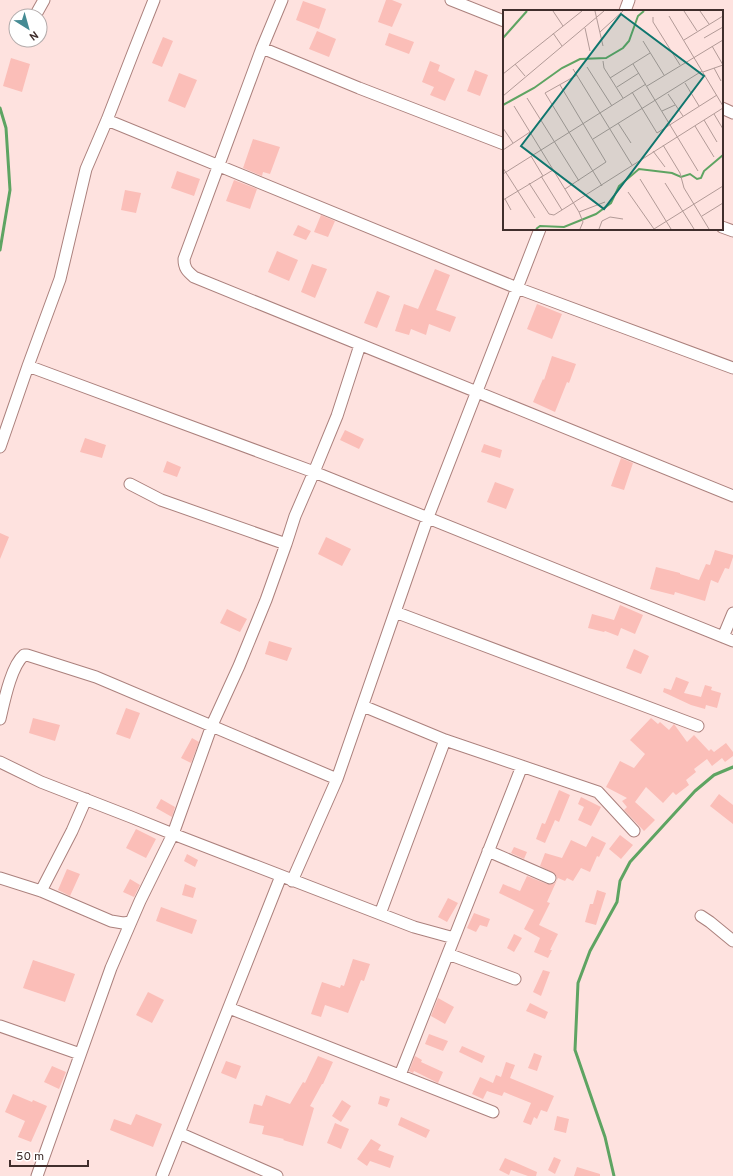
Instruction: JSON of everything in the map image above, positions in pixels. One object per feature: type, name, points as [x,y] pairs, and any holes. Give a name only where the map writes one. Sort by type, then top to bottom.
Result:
[{"type":"street","points":[[0,447],[60,279],[86,169],[154,0]]},
{"type":"street","points":[[282,0],[262,48],[184,259],[184,266],[188,271],[194,277],[733,496]]},
{"type":"street","points":[[624,10],[629,0]]},
{"type":"street","points":[[454,1],[503,21]]},
{"type":"street","points":[[262,48],[359,88],[503,144]]},
{"type":"street","points":[[723,108],[733,112]]},
{"type":"street","points":[[107,120],[517,288],[733,368]]},
{"type":"street","points":[[723,227],[733,231]]},
{"type":"street","points":[[292,881],[337,779],[428,517],[540,230]]},
{"type":"street","points":[[37,1176],[111,968],[172,834],[212,725],[239,666],[266,600],[295,516],[337,416],[360,345]]},
{"type":"street","points":[[28,366],[314,472],[728,639],[733,613]]},
{"type":"street","points":[[130,484],[160,500],[286,544]]},
{"type":"street","points":[[395,612],[698,726]]},
{"type":"street","points":[[0,719],[10,680],[21,658],[24,655],[27,655],[96,677],[337,779]]},
{"type":"street","points":[[362,706],[445,740],[598,792],[634,831]]},
{"type":"street","points":[[380,914],[445,740]]},
{"type":"street","points":[[0,762],[41,782],[131,816],[172,834],[292,881],[414,927],[454,938]]},
{"type":"street","points":[[400,1075],[522,766]]},
{"type":"street","points":[[40,892],[72,831],[86,799]]},
{"type":"street","points":[[488,851],[550,878]]},
{"type":"street","points":[[162,1176],[281,876]]},
{"type":"street","points":[[0,878],[40,892],[111,921],[123,923],[131,922]]},
{"type":"street","points":[[701,916],[733,941]]},
{"type":"street","points":[[448,954],[515,979]]},
{"type":"street","points":[[229,1008],[493,1112]]},
{"type":"street","points":[[0,1026],[80,1054]]},
{"type":"street","points":[[179,1133],[277,1176]]},
{"type":"building","points":[[386,0],[392,0],[402,4],[392,27],[378,22]]},
{"type":"building","points":[[303,1],[326,9],[319,29],[296,20]]},
{"type":"building","points":[[317,31],[336,39],[329,57],[309,49]]},
{"type":"building","points":[[389,33],[414,42],[409,54],[385,45]]},
{"type":"building","points":[[163,37],[173,41],[162,67],[152,63]]},
{"type":"building","points":[[11,58],[30,64],[22,92],[3,86]]},
{"type":"building","points":[[430,61],[440,65],[438,71],[455,79],[445,101],[430,95],[434,87],[422,82]]},
{"type":"building","points":[[475,70],[488,75],[480,96],[467,91]]},
{"type":"building","points":[[179,73],[197,80],[185,108],[168,101]]},
{"type":"building","points":[[253,139],[280,147],[270,174],[263,172],[262,176],[243,168]]},
{"type":"building","points":[[177,171],[200,179],[194,196],[171,188]]},
{"type":"building","points":[[234,180],[257,189],[250,209],[226,201]]},
{"type":"building","points":[[125,190],[141,193],[136,213],[121,210]]},
{"type":"building","points":[[321,215],[335,221],[328,237],[314,232]]},
{"type":"building","points":[[298,225],[311,231],[306,240],[293,235]]},
{"type":"building","points":[[277,251],[298,260],[289,281],[268,272]]},
{"type":"building","points":[[312,264],[327,269],[315,298],[301,292]]},
{"type":"building","points":[[435,269],[450,275],[436,310],[456,317],[450,332],[429,324],[426,335],[411,329],[409,335],[395,331],[404,304],[418,309]]},
{"type":"building","points":[[377,291],[390,296],[377,328],[364,323]]},
{"type":"building","points":[[537,304],[562,314],[552,339],[527,329]]},
{"type":"building","points":[[552,356],[576,364],[569,383],[567,382],[555,412],[533,402],[543,379],[544,380]]},
{"type":"building","points":[[345,430],[364,439],[359,449],[340,440]]},
{"type":"building","points":[[85,438],[106,445],[102,458],[80,452]]},
{"type":"building","points":[[484,444],[502,450],[500,458],[481,452]]},
{"type":"building","points":[[621,458],[633,463],[624,490],[611,486]]},
{"type":"building","points":[[167,461],[181,467],[177,477],[163,472]]},
{"type":"building","points":[[495,482],[514,489],[506,509],[487,502]]},
{"type":"building","points":[[0,533],[9,537],[0,559]]},
{"type":"building","points":[[326,537],[351,549],[342,566],[318,554]]},
{"type":"building","points":[[715,550],[733,555],[733,557],[729,569],[725,568],[718,583],[711,580],[705,601],[675,592],[674,595],[650,589],[656,567],[680,573],[699,580],[706,564],[710,565]]},
{"type":"building","points":[[620,605],[643,615],[635,634],[621,628],[618,636],[605,631],[588,628],[592,614],[614,620]]},
{"type":"building","points":[[227,609],[247,619],[240,632],[220,623]]},
{"type":"building","points":[[269,641],[292,648],[287,661],[265,654]]},
{"type":"building","points":[[634,649],[649,656],[641,674],[626,668]]},
{"type":"building","points":[[676,677],[689,682],[684,693],[701,697],[705,685],[712,687],[711,690],[721,693],[717,708],[706,705],[705,709],[691,705],[663,692],[664,688],[671,690]]},
{"type":"building","points":[[126,708],[140,713],[130,739],[116,734]]},
{"type":"building","points":[[33,718],[60,725],[55,741],[29,733]]},
{"type":"building","points":[[651,718],[658,724],[660,722],[669,730],[674,724],[687,742],[694,735],[709,751],[711,749],[714,752],[726,743],[733,752],[733,756],[725,762],[722,758],[712,766],[707,759],[694,769],[696,772],[686,780],[689,785],[676,795],[673,792],[663,803],[646,787],[635,802],[655,820],[644,831],[624,810],[627,807],[622,801],[627,798],[606,787],[620,761],[634,768],[645,754],[630,740]]},
{"type":"building","points":[[192,738],[199,742],[191,763],[181,758]]},
{"type":"building","points":[[559,790],[570,795],[559,822],[555,820],[545,843],[536,839],[542,823],[545,824]]},
{"type":"building","points":[[719,794],[733,805],[733,824],[710,806]]},
{"type":"building","points":[[581,797],[601,807],[591,826],[578,820],[584,807],[578,804]]},
{"type":"building","points":[[161,799],[175,807],[172,817],[156,808]]},
{"type":"building","points":[[136,829],[156,839],[146,858],[126,848]]},
{"type":"building","points":[[620,835],[633,845],[621,859],[609,849]]},
{"type":"building","points":[[592,836],[606,843],[599,857],[597,856],[590,872],[581,868],[573,881],[567,878],[565,881],[558,878],[547,902],[550,903],[539,925],[558,934],[550,950],[552,950],[548,958],[534,952],[540,938],[524,929],[534,910],[499,893],[503,884],[520,891],[527,876],[547,884],[554,884],[557,880],[555,874],[540,866],[545,853],[562,858],[571,840],[586,847]]},
{"type":"building","points":[[514,847],[527,852],[524,859],[511,853]]},
{"type":"building","points":[[187,854],[198,860],[195,867],[184,861]]},
{"type":"building","points":[[67,869],[80,874],[70,896],[58,890]]},
{"type":"building","points":[[130,879],[140,885],[134,897],[123,892]]},
{"type":"building","points":[[185,884],[196,888],[193,898],[182,895]]},
{"type":"building","points":[[597,890],[606,893],[596,925],[585,922],[590,904],[593,904]]},
{"type":"building","points":[[448,898],[458,903],[447,922],[438,917]]},
{"type":"building","points":[[161,907],[197,920],[192,934],[156,921]]},
{"type":"building","points":[[474,913],[490,919],[487,927],[480,925],[476,932],[467,928]]},
{"type":"building","points":[[514,934],[522,938],[514,952],[507,948]]},
{"type":"building","points":[[353,959],[370,964],[364,981],[361,980],[348,1013],[325,1005],[321,1017],[311,1014],[322,982],[340,988],[341,985],[344,986]]},
{"type":"building","points":[[33,960],[75,974],[65,1002],[23,988]]},
{"type":"building","points":[[543,970],[550,972],[541,996],[533,992]]},
{"type":"building","points":[[148,992],[164,1000],[152,1023],[136,1015]]},
{"type":"building","points":[[438,998],[454,1007],[445,1024],[431,1016]]},
{"type":"building","points":[[530,1003],[548,1012],[545,1019],[526,1011]]},
{"type":"building","points":[[429,1034],[448,1041],[443,1051],[425,1044]]},
{"type":"building","points":[[462,1046],[485,1056],[482,1063],[459,1052]]},
{"type":"building","points":[[534,1053],[542,1056],[537,1071],[528,1068]]},
{"type":"building","points":[[318,1056],[333,1062],[323,1084],[310,1106],[314,1108],[303,1146],[283,1140],[284,1139],[262,1134],[264,1126],[249,1123],[254,1104],[262,1106],[266,1095],[290,1104],[303,1082],[305,1083]]},
{"type":"building","points":[[415,1056],[422,1060],[421,1062],[443,1072],[438,1083],[414,1071],[413,1073],[409,1071]]},
{"type":"building","points":[[226,1061],[241,1066],[236,1079],[221,1073]]},
{"type":"building","points":[[506,1062],[515,1065],[510,1078],[554,1096],[547,1112],[541,1110],[537,1119],[534,1117],[531,1125],[523,1122],[531,1103],[504,1092],[502,1096],[487,1091],[483,1099],[472,1094],[480,1077],[493,1083],[496,1075],[501,1077]]},
{"type":"building","points":[[52,1066],[66,1072],[59,1089],[44,1082]]},
{"type":"building","points":[[13,1094],[32,1102],[33,1100],[47,1106],[31,1142],[18,1137],[25,1121],[5,1112]]},
{"type":"building","points":[[380,1096],[390,1099],[387,1107],[378,1104]]},
{"type":"building","points":[[342,1100],[351,1106],[341,1122],[332,1116]]},
{"type":"building","points":[[136,1114],[162,1124],[153,1147],[110,1130],[114,1119],[131,1125]]},
{"type":"building","points":[[557,1116],[569,1119],[566,1133],[554,1130]]},
{"type":"building","points":[[401,1117],[430,1130],[426,1138],[398,1125]]},
{"type":"building","points":[[335,1123],[349,1129],[341,1149],[327,1143]]},
{"type":"building","points":[[371,1139],[381,1145],[378,1150],[394,1156],[390,1168],[370,1161],[367,1166],[357,1159]]},
{"type":"building","points":[[554,1157],[561,1160],[555,1174],[548,1170]]},
{"type":"building","points":[[505,1158],[537,1172],[536,1176],[528,1176],[511,1170],[509,1175],[499,1170]]},
{"type":"building","points":[[577,1167],[600,1174],[600,1176],[574,1176]]},
{"type":"waterway","points":[[0,108],[6,128],[10,190],[0,250]]},
{"type":"waterway","points":[[614,1176],[605,1137],[575,1050],[578,983],[590,951],[617,902],[620,881],[630,862],[695,791],[714,775],[733,767]]}]
